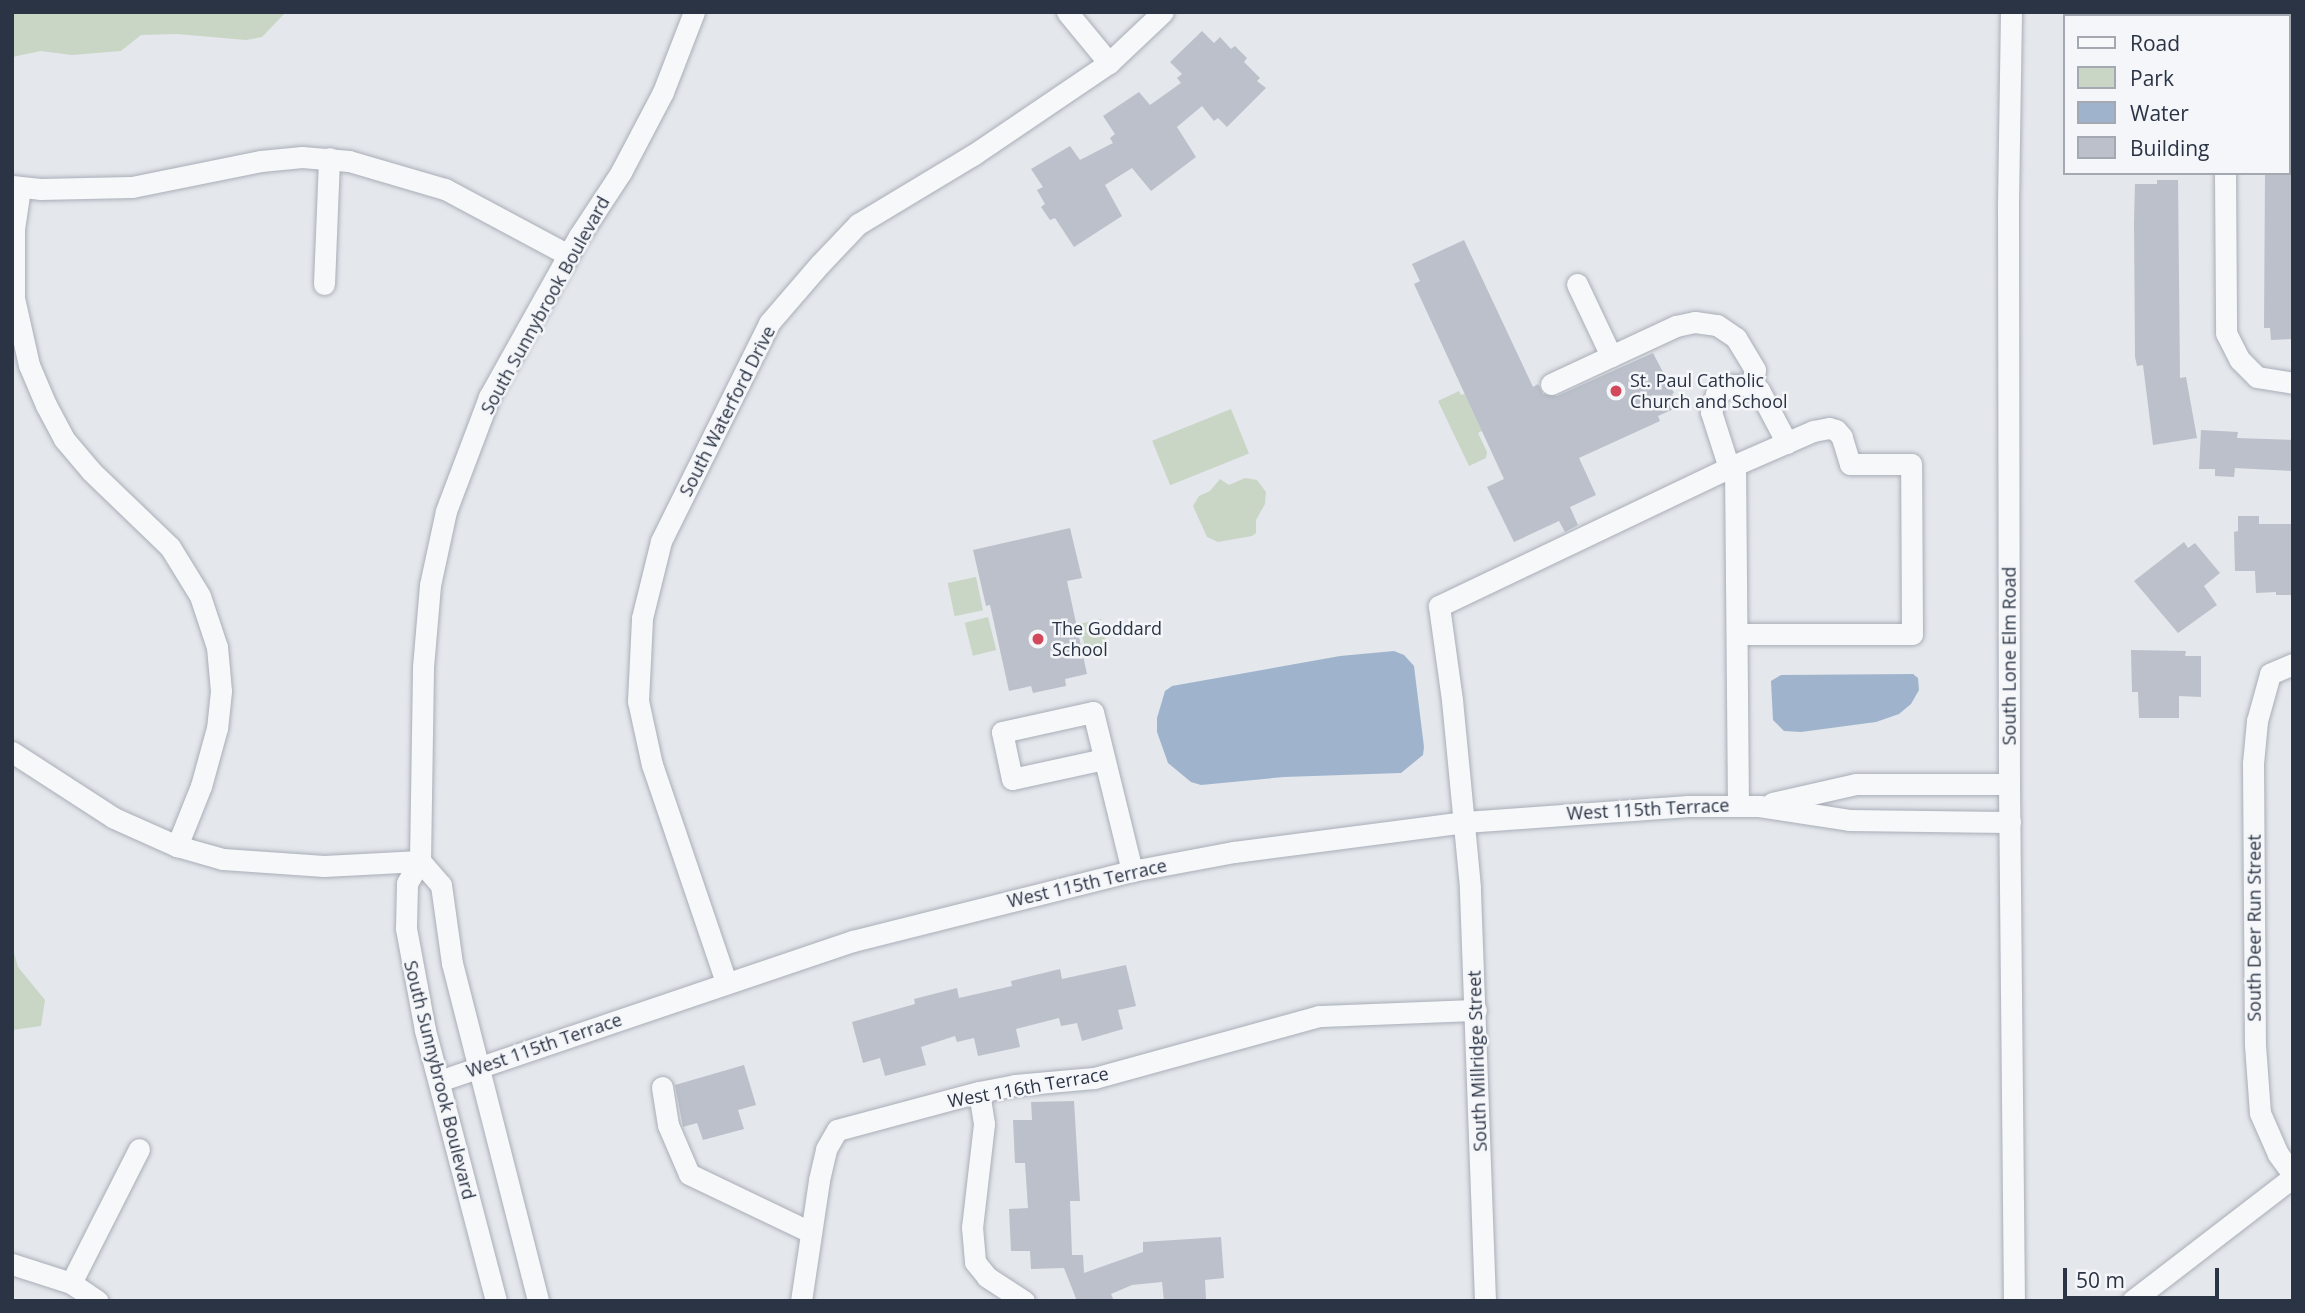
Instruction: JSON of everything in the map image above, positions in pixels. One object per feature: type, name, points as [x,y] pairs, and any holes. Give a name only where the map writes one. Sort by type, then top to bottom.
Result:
[{"type":"street","name":"South Sunnybrook Boulevard","points":[[496,1301],[415,988],[406,928],[407,883],[420,861],[424,628],[446,511],[489,397],[568,255],[621,172],[663,92],[694,12]]},
{"type":"street","points":[[1067,12],[1109,63]]},
{"type":"street","name":"South Waterford Drive","points":[[726,982],[652,765],[638,701],[642,618],[661,541],[769,323],[820,264],[858,225],[973,155],[1109,63],[1163,12]]},
{"type":"street","name":"South Lone Elm Road","points":[[2011,12],[2008,209],[2009,784],[2014,1301]]},
{"type":"street","points":[[324,284],[329,158]]},
{"type":"street","points":[[177,846],[201,786],[217,728],[221,691],[217,647],[200,596],[170,547],[92,472],[64,439],[37,385],[29,365],[14,298],[16,187],[132,187],[261,162],[329,158],[392,171],[445,189],[568,255]]},
{"type":"street","points":[[2225,175],[2226,333],[2240,360],[2257,377],[2293,383]]},
{"type":"street","points":[[1577,284],[1611,356]]},
{"type":"street","points":[[1551,384],[1676,326],[1695,322],[1717,325],[1736,338],[1747,352],[1755,370],[1751,385]]},
{"type":"street","points":[[1749,805],[1738,634],[1732,466],[1714,426],[1712,402],[1716,394],[1732,385],[1751,385],[1764,397],[1787,443]]},
{"type":"street","points":[[1732,466],[1829,428],[1836,430],[1842,437],[1850,464],[1911,464],[1912,634],[1738,634]]},
{"type":"street","name":"South Millridge Street","points":[[1485,1301],[1476,1010],[1465,822],[1439,606],[1732,466]]},
{"type":"street","name":"South Deer Run Street","points":[[2293,664],[2270,674],[2257,721],[2253,763],[2255,1045],[2260,1113],[2277,1154],[2293,1176]]},
{"type":"street","points":[[1104,759],[1012,779],[1002,732],[1093,712],[1132,871]]},
{"type":"street","points":[[12,751],[114,818],[177,846],[223,859],[273,865],[324,866],[420,861],[441,885],[452,963],[538,1301]]},
{"type":"street","name":"West 115th Terrace","points":[[439,1081],[726,982],[930,920],[1132,871],[1292,843],[1465,822],[1573,812],[1749,805],[1856,784],[2009,784]]},
{"type":"street","name":"West 115th Terrace","points":[[1749,805],[1849,820],[2010,822]]},
{"type":"street","name":"West 116th Terrace","points":[[801,1301],[810,1232],[826,1149],[837,1130],[979,1092],[1055,1080],[1094,1079],[1318,1016],[1476,1010]]},
{"type":"street","points":[[662,1087],[668,1125],[689,1174],[810,1232]]},
{"type":"street","points":[[979,1092],[984,1124],[972,1227],[975,1262],[987,1278],[1024,1301]]},
{"type":"street","points":[[71,1283],[139,1149]]},
{"type":"street","points":[[2132,1301],[2293,1176]]},
{"type":"street","points":[[12,1264],[71,1283],[98,1301]]},
{"type":"green space","points":[[12,12],[286,12],[262,37],[246,40],[177,34],[141,35],[121,51],[72,55],[41,51],[12,57]]},
{"type":"green space","points":[[1459,391],[1461,395],[1465,394],[1482,431],[1478,433],[1487,452],[1486,458],[1469,466],[1438,401]]},
{"type":"green space","points":[[1231,409],[1249,454],[1170,485],[1152,441]]},
{"type":"green space","points":[[1245,478],[1257,480],[1266,492],[1265,504],[1256,520],[1256,533],[1218,542],[1207,537],[1193,506],[1199,496],[1210,491],[1220,479],[1229,485]]},
{"type":"green space","points":[[976,577],[983,610],[955,616],[948,583]]},
{"type":"green space","points":[[988,617],[996,650],[973,656],[965,623]]},
{"type":"green space","points":[[1101,619],[1109,653],[1087,658],[1080,624]]},
{"type":"green space","points":[[12,946],[18,967],[45,1000],[41,1026],[12,1030]]},
{"type":"water","points":[[1394,651],[1404,655],[1414,666],[1424,747],[1423,755],[1401,773],[1284,777],[1201,785],[1191,782],[1168,763],[1157,732],[1157,718],[1165,691],[1172,686],[1340,656]]},
{"type":"water","points":[[1913,674],[1918,678],[1919,690],[1911,704],[1899,714],[1876,722],[1801,732],[1784,731],[1773,720],[1771,681],[1781,675]]},
{"type":"building","points":[[1202,31],[1214,43],[1220,37],[1231,49],[1235,46],[1247,58],[1244,62],[1260,78],[1257,81],[1266,88],[1227,127],[1218,118],[1214,121],[1202,106],[1177,127],[1196,157],[1151,191],[1132,168],[1105,185],[1122,216],[1074,247],[1055,218],[1050,220],[1041,207],[1045,204],[1037,190],[1043,187],[1031,169],[1070,146],[1080,160],[1113,143],[1110,138],[1115,134],[1103,116],[1139,92],[1150,105],[1181,83],[1177,78],[1182,74],[1170,62]]},
{"type":"building","points":[[2293,173],[2293,339],[2271,340],[2270,328],[2264,328],[2265,175]]},
{"type":"building","points":[[2157,180],[2178,180],[2180,378],[2186,377],[2197,438],[2153,445],[2143,365],[2137,366],[2135,357],[2134,222],[2135,184],[2157,184]]},
{"type":"building","name":"St. Paul Catholic Church and School","points":[[1464,240],[1533,387],[1538,384],[1543,394],[1557,396],[1653,353],[1674,393],[1672,394],[1678,407],[1658,416],[1660,421],[1579,458],[1596,495],[1570,507],[1578,525],[1565,532],[1559,521],[1514,542],[1487,487],[1504,479],[1414,284],[1420,281],[1412,264]]},
{"type":"building","points":[[2201,430],[2238,432],[2237,438],[2293,440],[2293,471],[2235,468],[2234,477],[2215,476],[2215,469],[2199,469]]},
{"type":"building","points":[[2238,516],[2259,516],[2259,524],[2293,524],[2293,595],[2256,593],[2255,571],[2235,571],[2234,532],[2238,531]]},
{"type":"building","name":"The Goddard School","points":[[1070,528],[1082,578],[1067,581],[1087,674],[1065,679],[1066,686],[1033,693],[1031,686],[1009,691],[990,605],[986,606],[973,550]]},
{"type":"building","points":[[2184,542],[2188,548],[2195,543],[2220,573],[2204,586],[2217,605],[2178,633],[2134,581]]},
{"type":"building","points":[[2131,650],[2186,651],[2185,656],[2201,656],[2201,697],[2179,696],[2179,718],[2139,718],[2138,692],[2132,692]]},
{"type":"building","points":[[1126,965],[1136,1006],[1118,1010],[1123,1029],[1082,1041],[1077,1023],[1061,1026],[1059,1018],[1016,1029],[1020,1047],[978,1056],[974,1038],[957,1042],[955,1036],[921,1047],[926,1065],[885,1076],[880,1058],[863,1063],[852,1022],[915,1004],[914,999],[957,988],[959,998],[1012,986],[1011,981],[1060,969],[1062,979]]},
{"type":"building","points":[[744,1065],[756,1105],[738,1110],[744,1129],[703,1140],[697,1123],[683,1127],[675,1085]]},
{"type":"building","points":[[1074,1101],[1080,1201],[1070,1201],[1072,1255],[1083,1255],[1084,1273],[1143,1252],[1143,1242],[1221,1237],[1224,1278],[1205,1280],[1206,1299],[1164,1301],[1162,1282],[1132,1285],[1111,1294],[1114,1301],[1077,1301],[1064,1268],[1031,1269],[1030,1251],[1011,1251],[1009,1209],[1028,1208],[1025,1163],[1015,1163],[1013,1120],[1032,1120],[1031,1102]]},
{"type":"place","name":"St. Paul Catholic Church and School","points":[[1616,391]]},
{"type":"place","name":"The Goddard School","points":[[1038,639]]}]
